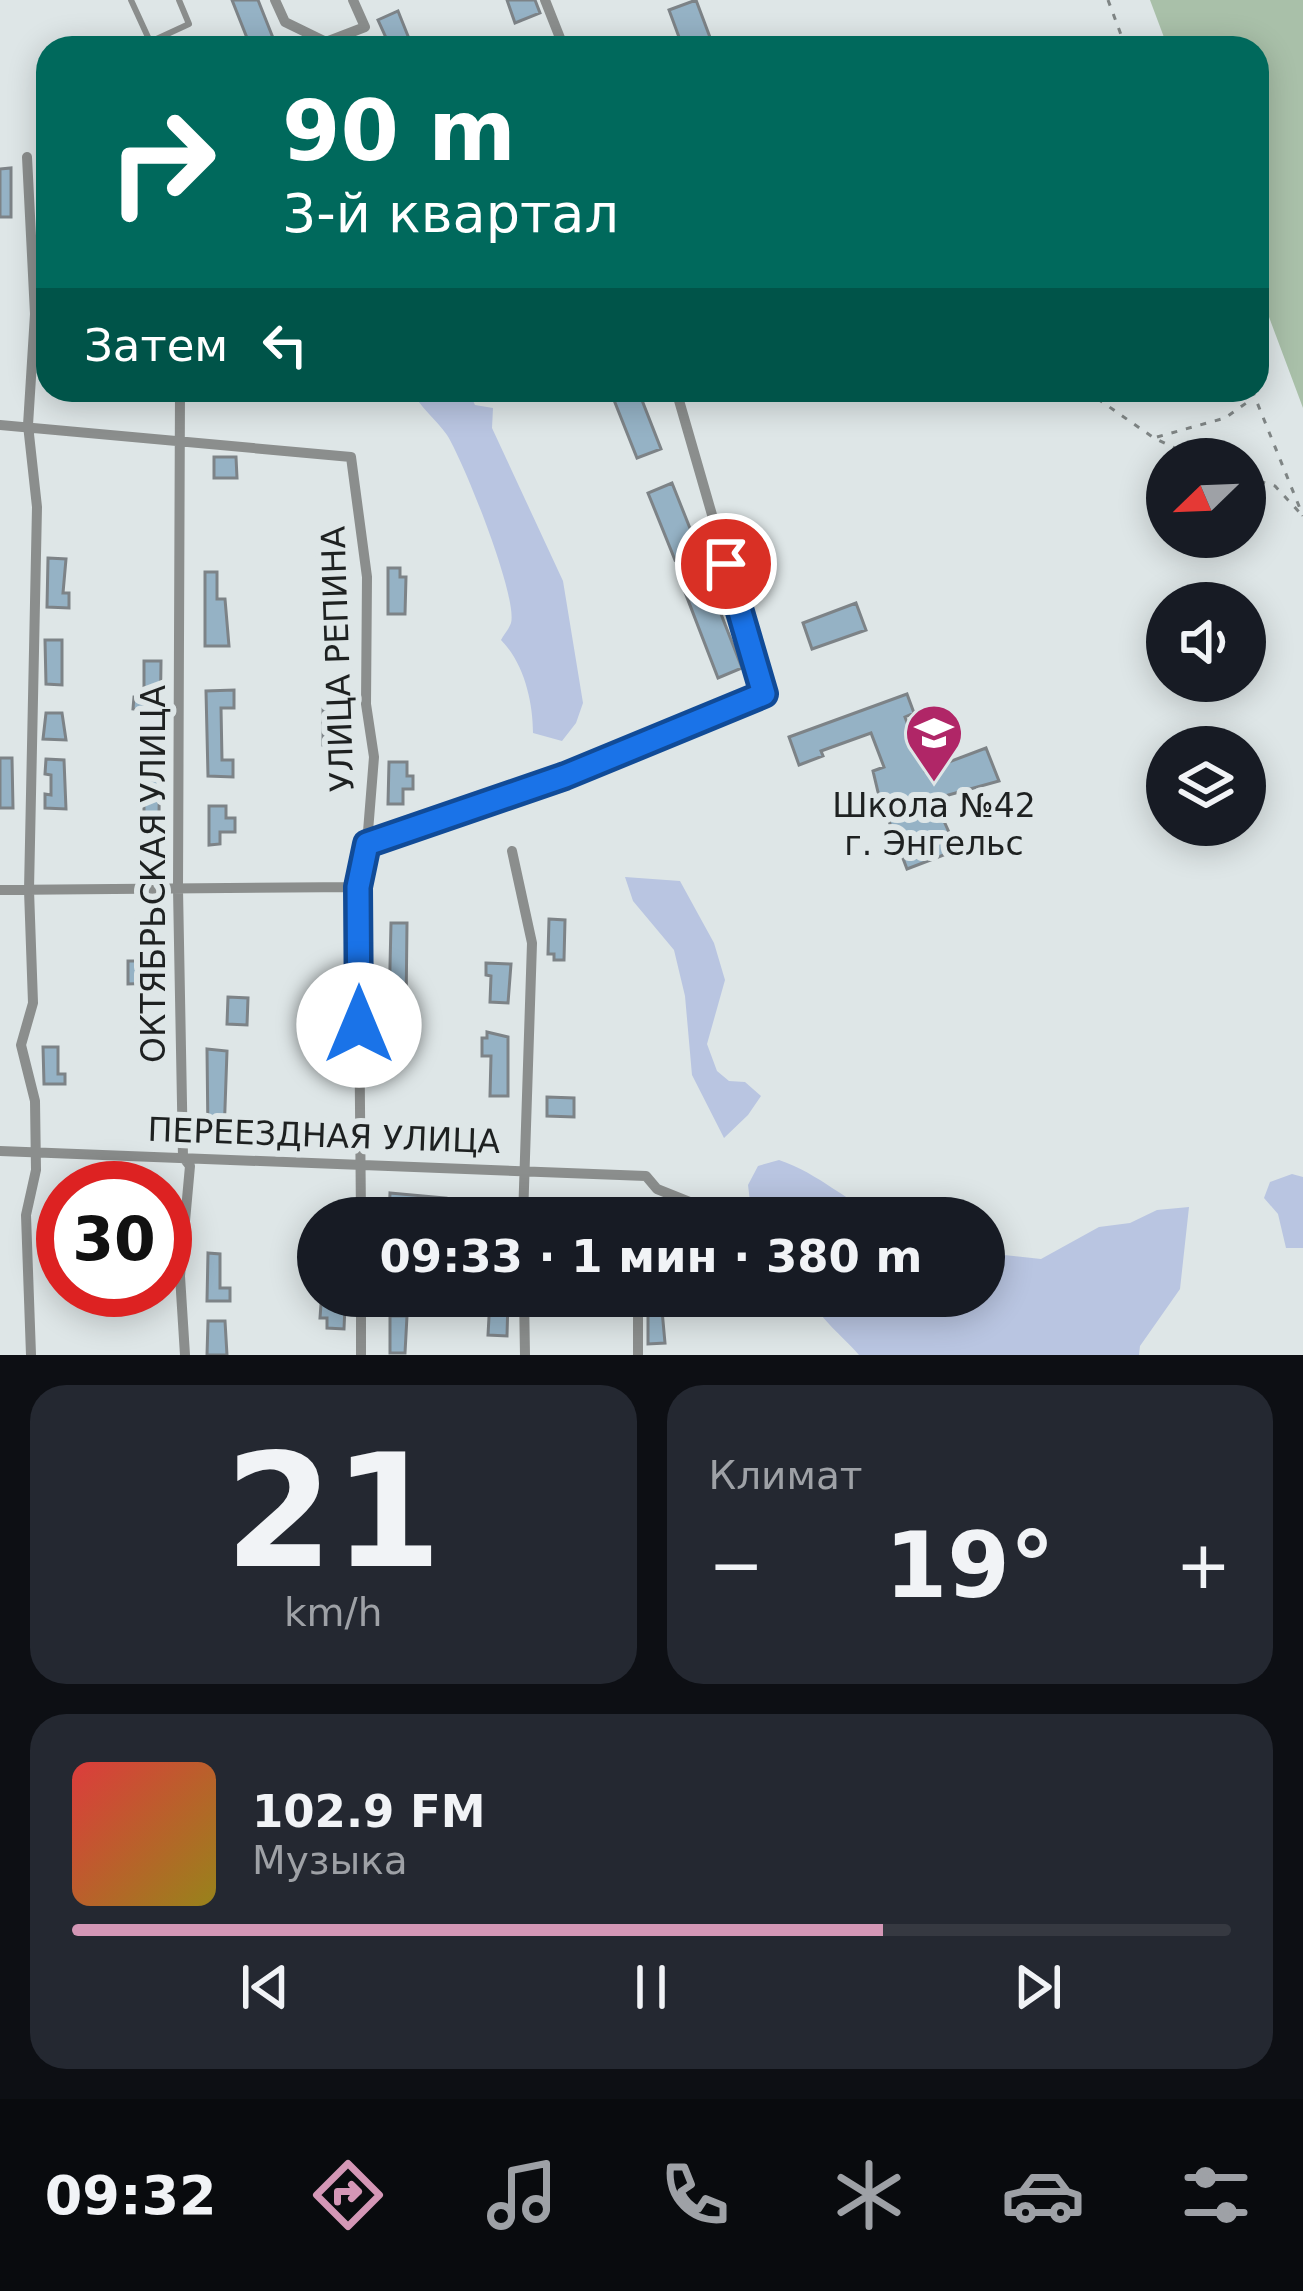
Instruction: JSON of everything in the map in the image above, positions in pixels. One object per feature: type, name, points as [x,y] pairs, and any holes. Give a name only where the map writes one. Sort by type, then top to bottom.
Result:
[{"type":"street","points":[[275,0],[285,22],[314,36]]},
{"type":"street","points":[[342,36],[365,27],[353,0]]},
{"type":"street","points":[[545,0],[558,36]]},
{"type":"street","points":[[27,157],[35,314],[28,425],[37,507],[29,890],[33,1004],[21,1045],[35,1101],[35,1170],[26,1215],[32,1355]]},
{"type":"street","name":"ОКТЯБРЬСКАЯ УЛИЦА","points":[[180,402],[178,889],[183,1157],[190,1166],[180,1276],[185,1355]]},
{"type":"street","points":[[367,844],[565,776],[764,694],[679,402]]},
{"type":"street","points":[[0,425],[178,441]]},
{"type":"street","name":"УЛИЦА РЕПИНА","points":[[178,441],[351,457],[367,577],[366,704],[374,758],[367,844],[358,887],[361,1197]]},
{"type":"street","points":[[512,851],[532,943],[523,1197]]},
{"type":"street","points":[[0,890],[358,887]]},
{"type":"street","name":"ПЕРЕЕЗДНАЯ УЛИЦА","points":[[0,1151],[646,1176],[657,1189],[677,1197]]},
{"type":"street","points":[[361,1317],[361,1355]]},
{"type":"street","points":[[524,1317],[525,1355]]},
{"type":"street","points":[[638,1317],[638,1355]]},
{"type":"lane","points":[[131,0],[148,36]]},
{"type":"lane","points":[[168,36],[189,24],[178,0]]},
{"type":"path","points":[[1108,0],[1122,36]]},
{"type":"path","points":[[1102,402],[1154,438],[1225,418],[1248,402]]},
{"type":"path","points":[[1256,402],[1303,516]]},
{"type":"path","points":[[1266,483],[1275,486],[1303,516]]},
{"type":"green space","points":[[1150,0],[1303,0],[1303,408],[1269,317],[1269,36],[1164,36]]},
{"type":"water","points":[[419,402],[474,402],[493,408],[492,428],[563,581],[583,703],[562,741],[533,733],[526,684],[501,640],[511,623],[506,586],[488,529],[447,435]]},
{"type":"water","points":[[625,877],[680,881],[714,943],[725,980],[707,1044],[717,1071],[729,1081],[745,1082],[761,1096],[724,1138],[692,1075],[685,996],[674,950],[633,901]]},
{"type":"water","points":[[779,1160],[846,1197],[749,1197],[748,1185],[758,1166]]},
{"type":"water","points":[[1292,1174],[1303,1177],[1303,1248],[1286,1248],[1278,1214],[1264,1198],[1270,1182]]},
{"type":"water","points":[[1189,1207],[1180,1289],[1140,1346],[1139,1355],[859,1355],[824,1317],[1005,1317],[1005,1255],[1041,1259],[1099,1227],[1130,1223],[1157,1210]]},
{"type":"building","points":[[232,0],[258,0],[272,36],[246,36]]},
{"type":"building","points":[[507,0],[535,0],[540,13],[515,23]]},
{"type":"building","points":[[696,0],[710,36],[679,36],[669,10]]},
{"type":"building","points":[[398,11],[408,36],[385,36],[378,20]]},
{"type":"building","points":[[11,168],[11,217],[0,217],[0,169]]},
{"type":"building","points":[[615,402],[643,402],[661,449],[637,458]]},
{"type":"building","points":[[214,457],[236,457],[237,478],[214,478]]},
{"type":"building","points":[[672,483],[699,551],[675,560],[648,493]]},
{"type":"building","points":[[48,558],[66,559],[63,593],[69,593],[69,608],[47,607]]},
{"type":"building","points":[[388,568],[400,568],[400,577],[406,577],[405,614],[388,614]]},
{"type":"building","points":[[205,572],[217,572],[217,599],[225,599],[229,646],[205,646]]},
{"type":"building","points":[[707,578],[742,668],[718,678],[683,587]]},
{"type":"building","points":[[322,602],[341,603],[341,630],[321,630]]},
{"type":"building","points":[[856,603],[866,630],[812,649],[803,623]]},
{"type":"building","points":[[45,640],[62,640],[62,685],[46,684]]},
{"type":"building","points":[[144,661],[161,661],[159,815],[144,814],[144,778],[139,778],[143,710],[133,709],[134,697],[144,697]]},
{"type":"building","points":[[234,690],[234,708],[221,708],[222,760],[233,760],[233,777],[208,776],[206,691]]},
{"type":"building","name":"Школа №42 г. Энгельс","points":[[907,694],[914,713],[905,717],[925,771],[986,748],[999,781],[934,799],[957,850],[907,869],[878,792],[873,771],[884,767],[871,733],[821,751],[823,756],[799,765],[789,737]]},
{"type":"building","points":[[323,709],[342,711],[339,746],[323,745]]},
{"type":"building","points":[[46,713],[62,713],[66,740],[43,739]]},
{"type":"building","points":[[0,758],[12,758],[13,808],[0,808]]},
{"type":"building","points":[[46,759],[64,760],[66,809],[45,808],[45,794],[51,795]]},
{"type":"building","points":[[389,762],[407,762],[407,776],[413,776],[413,789],[403,789],[403,804],[388,804]]},
{"type":"building","points":[[209,806],[226,806],[226,818],[235,818],[235,832],[220,832],[220,844],[209,845]]},
{"type":"building","points":[[549,919],[565,920],[564,960],[548,954]]},
{"type":"building","points":[[391,923],[407,923],[406,1011],[389,1010]]},
{"type":"building","points":[[128,961],[144,961],[144,969],[157,968],[158,983],[128,984]]},
{"type":"building","points":[[486,963],[511,964],[508,1003],[490,1002],[491,976],[486,975]]},
{"type":"building","points":[[228,997],[248,998],[247,1025],[227,1024]]},
{"type":"building","points":[[487,1032],[508,1037],[508,1096],[490,1096],[491,1056],[482,1056],[482,1038],[487,1038]]},
{"type":"building","points":[[43,1047],[58,1047],[58,1074],[65,1074],[65,1084],[44,1084]]},
{"type":"building","points":[[207,1049],[227,1051],[224,1136],[208,1136]]},
{"type":"building","points":[[547,1097],[574,1098],[574,1117],[547,1116]]},
{"type":"building","points":[[208,1253],[220,1254],[220,1288],[230,1288],[230,1301],[207,1301]]},
{"type":"building","points":[[344,1317],[344,1329],[327,1328],[327,1318],[320,1318]]},
{"type":"building","points":[[390,1317],[407,1317],[405,1353],[390,1353]]},
{"type":"building","points":[[489,1317],[508,1317],[507,1336],[488,1335]]},
{"type":"building","points":[[648,1317],[663,1317],[665,1343],[648,1344]]},
{"type":"building","points":[[208,1321],[225,1321],[227,1355],[207,1355]]},
{"type":"place","name":"Школа №42 г. Энгельс","points":[[934,784]]},
{"type":"route","points":[[359,1025],[358,887],[367,844],[565,776],[764,694],[726,564]]}]
